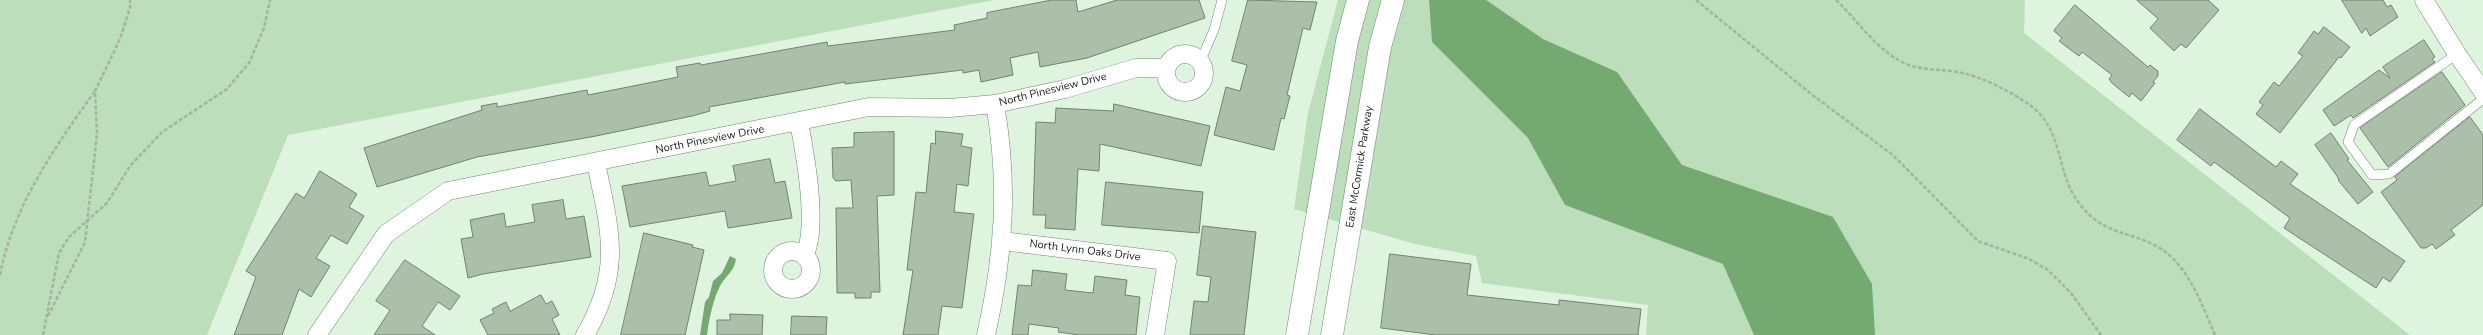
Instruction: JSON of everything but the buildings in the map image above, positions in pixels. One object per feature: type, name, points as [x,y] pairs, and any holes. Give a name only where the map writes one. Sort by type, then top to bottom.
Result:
[{"type":"main road","points":[[1298,335],[1347,42],[1358,0]]},
{"type":"main road","name":"East McCormick Parkway","points":[[1332,335],[1380,47],[1393,0]]},
{"type":"street","points":[[2424,0],[2457,54],[2483,92]]},
{"type":"street","points":[[1183,54],[1189,55],[1200,62],[1203,68],[1202,81],[1198,86],[1188,91],[1176,90],[1166,76],[1167,68],[1172,59],[1183,54]]},
{"type":"street","name":"North Pinesview Drive","points":[[317,335],[386,234],[448,191],[596,163],[870,107],[950,108],[995,104],[1066,89],[1136,68],[1167,68]]},
{"type":"street","points":[[986,335],[996,287],[1005,205],[1003,163],[995,104]]},
{"type":"street","points":[[799,122],[808,174],[810,246],[804,256]]},
{"type":"street","points":[[585,335],[602,302],[610,273],[611,257],[609,225],[596,163]]},
{"type":"street","name":"North Lynn Oaks Drive","points":[[1002,241],[1167,261],[1155,335]]},
{"type":"lane","points":[[1200,62],[1214,30],[1222,0]]},
{"type":"lane","points":[[2457,54],[2354,125],[2348,142],[2372,175],[2389,174],[2483,99]]},
{"type":"path","points":[[0,275],[5,247],[39,172],[95,91],[120,39],[130,8],[130,0]]},
{"type":"path","points":[[43,335],[59,253],[69,237],[107,203],[130,166],[162,132],[227,88],[249,63],[264,28],[270,0]]},
{"type":"path","points":[[1696,0],[1810,93],[1894,156],[1978,242],[2029,259],[2048,270],[2071,293],[2100,335]]},
{"type":"path","points":[[1836,0],[1878,47],[1903,63],[1926,70],[1958,72],[1989,82],[2028,104],[2049,124],[2067,183],[2082,207],[2101,226],[2159,247],[2181,267],[2202,303],[2215,335]]},
{"type":"path","points":[[46,320],[85,242],[90,219],[97,134],[95,91]]},
{"type":"shaded area","points":[[0,0],[994,0],[288,135],[207,335],[0,335]]},
{"type":"shaded area","points":[[1338,0],[2025,0],[2024,33],[2410,335],[1646,335],[1648,305],[1482,283],[1476,256],[1415,244],[1294,209],[1308,113]]},
{"type":"shaded area","points":[[1429,0],[1486,0],[1543,39],[1617,72],[1682,165],[1833,217],[1872,284],[1875,335],[1754,335],[1723,264],[1565,205],[1528,138],[1432,42]]},
{"type":"shaded area","points":[[730,256],[736,259],[735,263],[732,270],[722,282],[715,297],[707,335],[700,335],[705,302],[709,297],[713,281],[722,273]]}]
